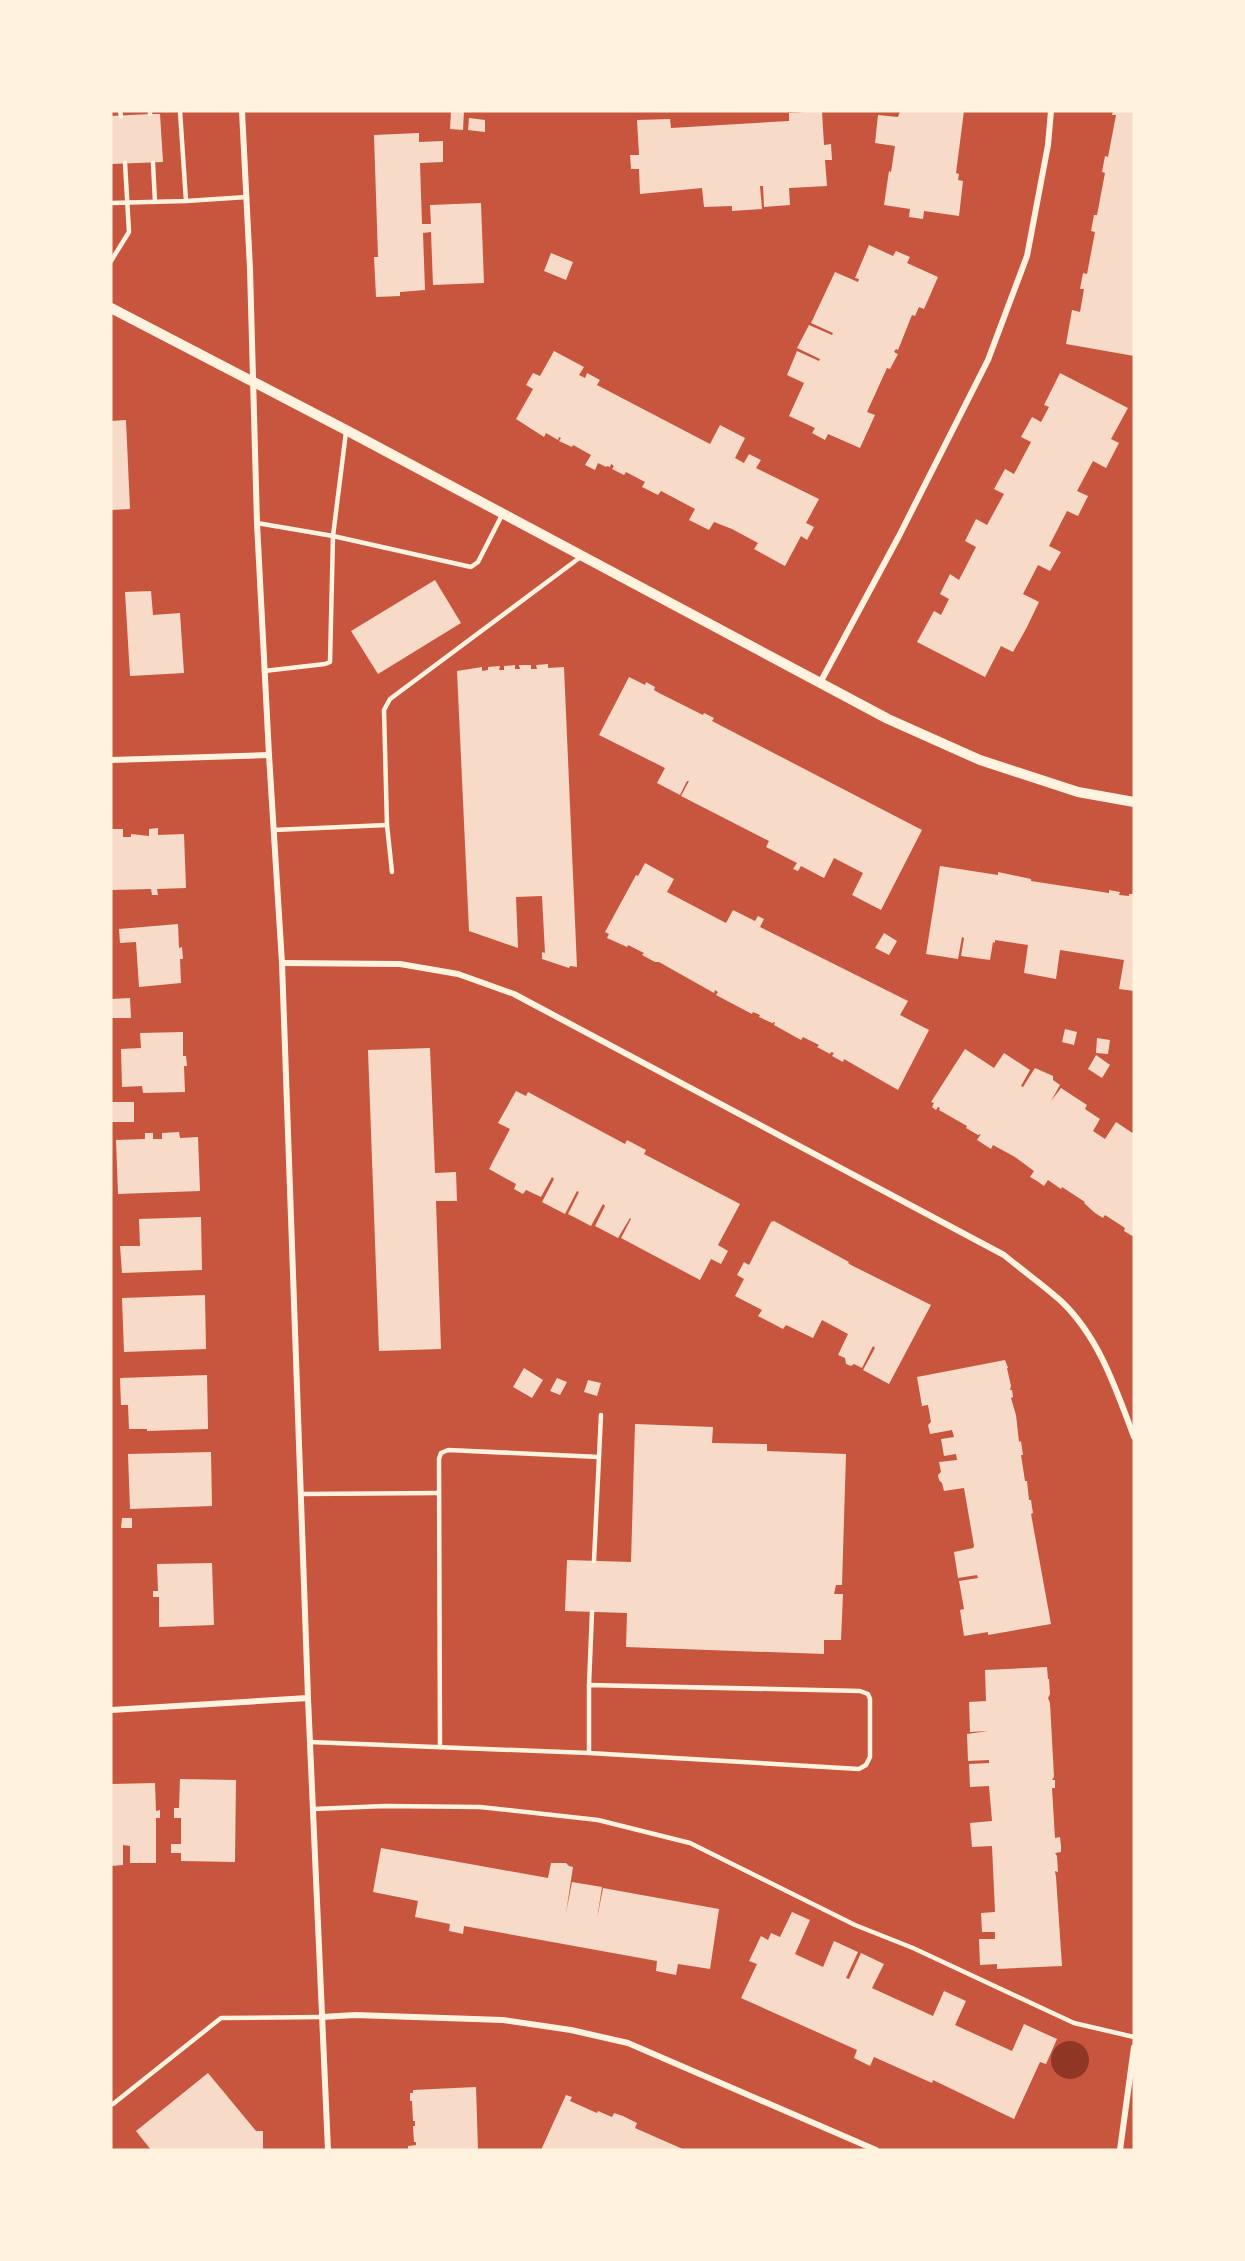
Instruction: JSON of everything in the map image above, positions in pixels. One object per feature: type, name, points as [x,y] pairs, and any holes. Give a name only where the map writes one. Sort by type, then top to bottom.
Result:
[{"type":"street","points":[[242,111],[257,524],[282,963],[308,1698],[328,2150]]},
{"type":"street","points":[[820,683],[899,536],[988,360],[1027,256],[1048,145],[1051,111]]},
{"type":"street","points":[[111,308],[346,430],[888,719],[980,760],[1078,792],[1134,802]]},
{"type":"street","points":[[111,760],[269,755]]},
{"type":"street","points":[[282,963],[399,964],[458,974],[514,994],[1004,1255],[1061,1302],[1086,1332],[1112,1378],[1134,1437]]},
{"type":"street","points":[[111,1710],[308,1698]]},
{"type":"street","points":[[322,2017],[355,2014],[503,2020],[571,2030],[628,2043],[876,2150]]},
{"type":"street","points":[[1120,2150],[1134,2047]]},
{"type":"lane","points":[[180,111],[186,201]]},
{"type":"lane","points":[[153,163],[155,202]]},
{"type":"lane","points":[[111,261],[129,232],[125,164]]},
{"type":"lane","points":[[111,203],[246,197]]},
{"type":"lane","points":[[264,671],[330,662],[333,536],[346,430]]},
{"type":"lane","points":[[257,524],[333,536],[471,567],[478,562],[503,514]]},
{"type":"lane","points":[[392,872],[387,825],[384,710],[390,699],[582,556]]},
{"type":"lane","points":[[273,830],[387,825]]},
{"type":"lane","points":[[594,1561],[601,1415]]},
{"type":"lane","points":[[440,1747],[439,1459],[441,1453],[448,1450],[599,1456]]},
{"type":"lane","points":[[301,1494],[439,1493]]},
{"type":"lane","points":[[589,1753],[592,1612]]},
{"type":"lane","points":[[310,1742],[589,1753],[859,1769],[866,1765],[870,1757],[870,1699],[868,1694],[860,1690],[589,1685]]},
{"type":"lane","points":[[313,1809],[385,1806],[480,1807],[598,1820],[690,1843],[855,1925],[913,1948],[1074,2023],[1134,2037]]},
{"type":"lane","points":[[113,2104],[221,2018],[322,2017]]},
{"type":"shaded area","points":[[1070,2041],[1084,2046],[1089,2060],[1084,2074],[1070,2079],[1056,2074],[1051,2060],[1056,2046]]},
{"type":"building","points":[[451,111],[464,111],[463,130],[450,129]]},
{"type":"building","points":[[822,111],[824,145],[831,144],[832,160],[825,160],[827,186],[789,188],[790,205],[764,207],[763,186],[760,186],[762,209],[732,211],[732,206],[704,207],[702,188],[640,194],[639,169],[631,169],[630,155],[639,155],[637,120],[670,119],[671,128],[789,121],[789,113]]},
{"type":"building","points":[[900,111],[964,111],[956,173],[959,174],[958,180],[963,181],[959,216],[924,211],[923,219],[909,217],[910,209],[884,205],[895,146],[875,143],[878,115],[898,117]]},
{"type":"building","points":[[1113,111],[1134,111],[1134,356],[1066,344],[1072,310],[1080,312],[1084,289],[1080,289],[1083,273],[1087,274],[1095,232],[1091,231],[1094,215],[1097,215],[1105,173],[1102,172],[1105,156],[1108,157],[1116,115],[1112,115]]},
{"type":"building","points":[[160,114],[163,162],[111,164],[111,116]]},
{"type":"building","points":[[469,118],[485,120],[485,132],[468,130]]},
{"type":"building","points":[[419,133],[419,142],[443,141],[443,162],[420,163],[422,224],[431,224],[430,205],[481,203],[484,283],[433,285],[431,232],[423,233],[425,290],[400,292],[400,296],[376,297],[374,257],[378,257],[374,135]]},
{"type":"building","points":[[869,245],[893,256],[896,251],[910,257],[907,263],[938,277],[924,309],[919,307],[915,316],[912,315],[898,350],[894,352],[898,354],[890,369],[887,368],[867,412],[875,415],[860,448],[828,434],[825,440],[812,433],[815,428],[789,416],[804,383],[787,375],[797,351],[819,361],[820,359],[797,348],[809,325],[832,335],[833,333],[811,323],[835,272],[858,282],[859,279],[855,278]]},
{"type":"building","points":[[551,253],[573,262],[566,280],[544,271]]},
{"type":"building","points":[[554,351],[584,367],[579,375],[585,378],[587,373],[600,380],[597,385],[710,444],[720,425],[745,438],[735,458],[744,463],[749,454],[761,460],[756,468],[819,499],[806,523],[814,527],[807,540],[801,536],[785,566],[754,549],[758,543],[732,529],[714,522],[709,530],[689,520],[695,509],[661,491],[658,495],[642,487],[645,482],[626,472],[624,475],[612,469],[614,466],[611,464],[610,467],[606,467],[598,463],[595,470],[585,465],[591,455],[573,445],[572,447],[559,441],[561,438],[559,437],[558,440],[546,433],[544,437],[516,419],[533,389],[526,385],[533,373],[540,376]]},
{"type":"building","points":[[1060,373],[1128,408],[1111,439],[1119,443],[1106,468],[1093,461],[1077,491],[1088,496],[1078,516],[1067,511],[1049,546],[1061,552],[1050,571],[1038,565],[1023,594],[1039,602],[1027,627],[1013,652],[1001,646],[985,677],[917,642],[934,611],[941,615],[949,599],[940,594],[950,574],[959,580],[976,547],[965,541],[976,519],[987,525],[1004,494],[994,489],[1005,469],[1014,474],[1031,442],[1021,437],[1032,417],[1041,422],[1049,407],[1044,405]]},
{"type":"building","points":[[126,420],[130,509],[111,510],[111,421]]},
{"type":"building","points":[[435,580],[461,623],[378,674],[351,631]]},
{"type":"building","points":[[151,591],[153,615],[180,613],[184,673],[130,676],[125,592]]},
{"type":"building","points":[[548,664],[548,668],[564,667],[577,967],[570,966],[569,968],[542,959],[542,952],[545,953],[542,896],[516,897],[518,948],[469,931],[457,671],[482,667],[482,671],[488,670],[488,667],[500,666],[499,670],[504,670],[504,666],[515,665],[515,669],[520,669],[519,665],[531,665],[531,669],[537,669],[536,665]]},
{"type":"building","points":[[629,677],[645,685],[646,682],[655,687],[654,690],[659,693],[703,715],[704,713],[714,718],[712,721],[922,830],[881,910],[852,895],[863,873],[834,858],[824,878],[801,866],[798,871],[793,869],[797,863],[766,847],[769,841],[681,796],[689,781],[680,795],[657,783],[665,768],[599,735]]},
{"type":"building","points":[[158,828],[158,835],[184,834],[186,888],[157,889],[158,895],[152,895],[151,889],[111,890],[111,829],[123,829],[123,837],[131,837],[131,834],[149,836],[149,829]]},
{"type":"building","points":[[645,863],[674,879],[667,892],[726,923],[733,910],[755,921],[758,916],[764,919],[760,927],[908,1001],[900,1015],[929,1030],[898,1090],[844,1059],[843,1062],[832,1056],[834,1053],[830,1054],[817,1047],[819,1045],[803,1037],[801,1040],[774,1025],[775,1022],[772,1023],[753,1012],[752,1014],[716,995],[718,992],[715,990],[714,993],[642,955],[644,953],[607,938],[609,934],[605,932]]},
{"type":"building","points":[[940,866],[998,875],[998,872],[1031,879],[1031,881],[1109,893],[1109,890],[1120,892],[1119,895],[1134,894],[1134,991],[1119,989],[1124,960],[1060,950],[1056,979],[1024,973],[1028,945],[995,940],[990,960],[961,956],[964,938],[962,937],[958,959],[926,954]]},
{"type":"building","points":[[178,924],[179,948],[182,947],[183,959],[180,959],[181,983],[139,987],[136,942],[120,943],[119,929]]},
{"type":"building","points":[[884,933],[897,941],[889,955],[875,948]]},
{"type":"building","points":[[130,998],[131,1018],[111,1018],[111,999]]},
{"type":"building","points":[[1065,1029],[1077,1032],[1074,1045],[1062,1042]]},
{"type":"building","points":[[183,1032],[183,1056],[186,1056],[187,1066],[184,1066],[185,1092],[143,1093],[142,1086],[122,1087],[121,1049],[141,1048],[140,1033]]},
{"type":"building","points":[[1097,1038],[1110,1040],[1108,1054],[1096,1053]]},
{"type":"building","points":[[430,1048],[435,1173],[456,1172],[457,1201],[436,1201],[441,1349],[379,1351],[368,1050]]},
{"type":"building","points":[[965,1049],[994,1068],[1004,1053],[1030,1070],[1021,1086],[1023,1087],[1035,1068],[1053,1076],[1053,1080],[1060,1085],[1051,1101],[1061,1088],[1087,1105],[1085,1109],[1100,1119],[1093,1131],[1105,1139],[1116,1122],[1134,1134],[1134,1237],[1105,1215],[1103,1218],[1095,1213],[1085,1202],[1062,1187],[1061,1189],[1048,1180],[1044,1186],[1030,1177],[1034,1171],[1015,1157],[993,1145],[991,1149],[977,1140],[981,1134],[978,1135],[966,1128],[967,1126],[939,1110],[940,1108],[936,1110],[932,1107],[934,1103],[931,1102]]},
{"type":"building","points":[[1096,1055],[1110,1065],[1102,1078],[1088,1069]]},
{"type":"building","points":[[516,1091],[526,1096],[528,1092],[625,1144],[627,1140],[646,1150],[644,1154],[740,1204],[718,1245],[728,1251],[721,1264],[711,1259],[700,1280],[621,1238],[630,1218],[618,1238],[595,1226],[605,1206],[603,1204],[591,1226],[568,1214],[579,1192],[577,1191],[565,1214],[542,1202],[554,1179],[552,1177],[541,1197],[526,1190],[523,1194],[514,1189],[516,1184],[489,1169],[510,1129],[498,1123]]},
{"type":"building","points":[[111,1102],[134,1102],[134,1122],[111,1122]]},
{"type":"building","points":[[179,1132],[180,1138],[198,1137],[200,1191],[118,1194],[116,1140],[145,1139],[145,1133],[153,1133],[153,1139],[162,1139],[162,1133]]},
{"type":"building","points":[[201,1217],[202,1270],[122,1273],[120,1246],[140,1246],[139,1219]]},
{"type":"building","points":[[774,1221],[851,1265],[931,1305],[889,1384],[863,1370],[875,1348],[873,1346],[862,1368],[854,1364],[851,1366],[846,1364],[845,1358],[838,1355],[848,1334],[822,1320],[813,1338],[786,1325],[783,1329],[758,1316],[762,1310],[735,1296],[744,1279],[737,1275],[744,1262],[749,1265],[771,1222]]},
{"type":"building","points":[[205,1295],[206,1349],[124,1352],[122,1298]]},
{"type":"building","points":[[1005,1360],[1010,1390],[1012,1390],[1013,1397],[1011,1398],[1016,1415],[1019,1442],[1021,1441],[1025,1481],[1027,1481],[1029,1500],[1031,1500],[1033,1513],[1031,1514],[1051,1624],[988,1635],[988,1632],[964,1636],[960,1610],[964,1609],[959,1581],[978,1578],[977,1575],[958,1578],[954,1552],[974,1546],[964,1488],[944,1491],[939,1480],[938,1475],[941,1472],[939,1462],[957,1460],[956,1454],[944,1456],[941,1439],[954,1437],[952,1430],[930,1434],[928,1425],[931,1422],[928,1405],[922,1406],[917,1377]]},
{"type":"building","points":[[524,1368],[543,1380],[532,1398],[513,1387]]},
{"type":"building","points":[[207,1375],[208,1429],[147,1431],[147,1429],[129,1429],[128,1405],[121,1405],[120,1378]]},
{"type":"building","points":[[557,1378],[567,1382],[560,1395],[550,1391]]},
{"type":"building","points":[[588,1380],[601,1383],[597,1396],[584,1392]]},
{"type":"building","points":[[635,1424],[713,1427],[712,1443],[767,1444],[767,1451],[846,1454],[842,1585],[836,1585],[834,1594],[843,1594],[841,1640],[824,1640],[824,1654],[626,1647],[627,1613],[565,1611],[567,1560],[631,1562]]},
{"type":"building","points":[[211,1452],[212,1506],[130,1509],[128,1454]]},
{"type":"building","points":[[122,1518],[132,1518],[132,1528],[121,1528]]},
{"type":"building","points":[[212,1563],[214,1625],[159,1627],[159,1597],[153,1597],[153,1591],[158,1591],[157,1564]]},
{"type":"building","points":[[1047,1667],[1054,1777],[1052,1780],[1055,1780],[1055,1788],[1052,1788],[1055,1838],[1060,1837],[1061,1846],[1061,1852],[1055,1853],[1058,1872],[1055,1871],[1062,1966],[997,1969],[997,1964],[980,1965],[979,1939],[995,1939],[995,1932],[982,1932],[981,1913],[995,1912],[992,1846],[972,1847],[970,1823],[992,1821],[989,1786],[970,1787],[969,1764],[989,1763],[989,1760],[968,1761],[967,1734],[988,1731],[970,1732],[969,1702],[986,1701],[985,1670]]},
{"type":"building","points":[[180,1779],[236,1780],[235,1862],[181,1861],[181,1853],[171,1853],[171,1844],[181,1844],[181,1818],[174,1818],[174,1808],[179,1808]]},
{"type":"building","points":[[155,1783],[156,1811],[160,1810],[160,1818],[156,1818],[156,1863],[130,1863],[130,1846],[123,1845],[123,1865],[111,1866],[111,1784]]},
{"type":"building","points":[[381,1848],[548,1878],[551,1863],[566,1863],[573,1867],[566,1913],[572,1882],[602,1887],[597,1919],[603,1888],[719,1909],[710,1969],[678,1964],[676,1975],[656,1971],[657,1961],[464,1926],[463,1934],[449,1931],[450,1924],[415,1917],[418,1901],[373,1892]]},
{"type":"building","points":[[792,1912],[810,1920],[795,1954],[823,1967],[834,1941],[858,1952],[846,1978],[849,1979],[861,1953],[884,1964],[872,1988],[933,2016],[944,1991],[966,2001],[955,2025],[1012,2051],[1024,2024],[1057,2039],[1046,2064],[1040,2062],[1014,2119],[933,2080],[932,2083],[874,2057],[870,2066],[854,2058],[857,2050],[741,1998],[757,1964],[749,1961],[761,1936],[768,1940],[771,1933],[780,1937]]},
{"type":"building","points":[[208,2073],[256,2131],[263,2131],[263,2150],[151,2150],[136,2131]]},
{"type":"building","points":[[476,2087],[478,2150],[408,2150],[408,2146],[416,2145],[413,2126],[415,2126],[415,2121],[413,2121],[412,2101],[410,2101],[410,2093],[413,2093],[413,2090]]},
{"type":"building","points":[[566,2095],[572,2097],[570,2101],[597,2113],[598,2111],[612,2117],[614,2113],[623,2116],[637,2123],[635,2128],[685,2150],[541,2150]]}]
